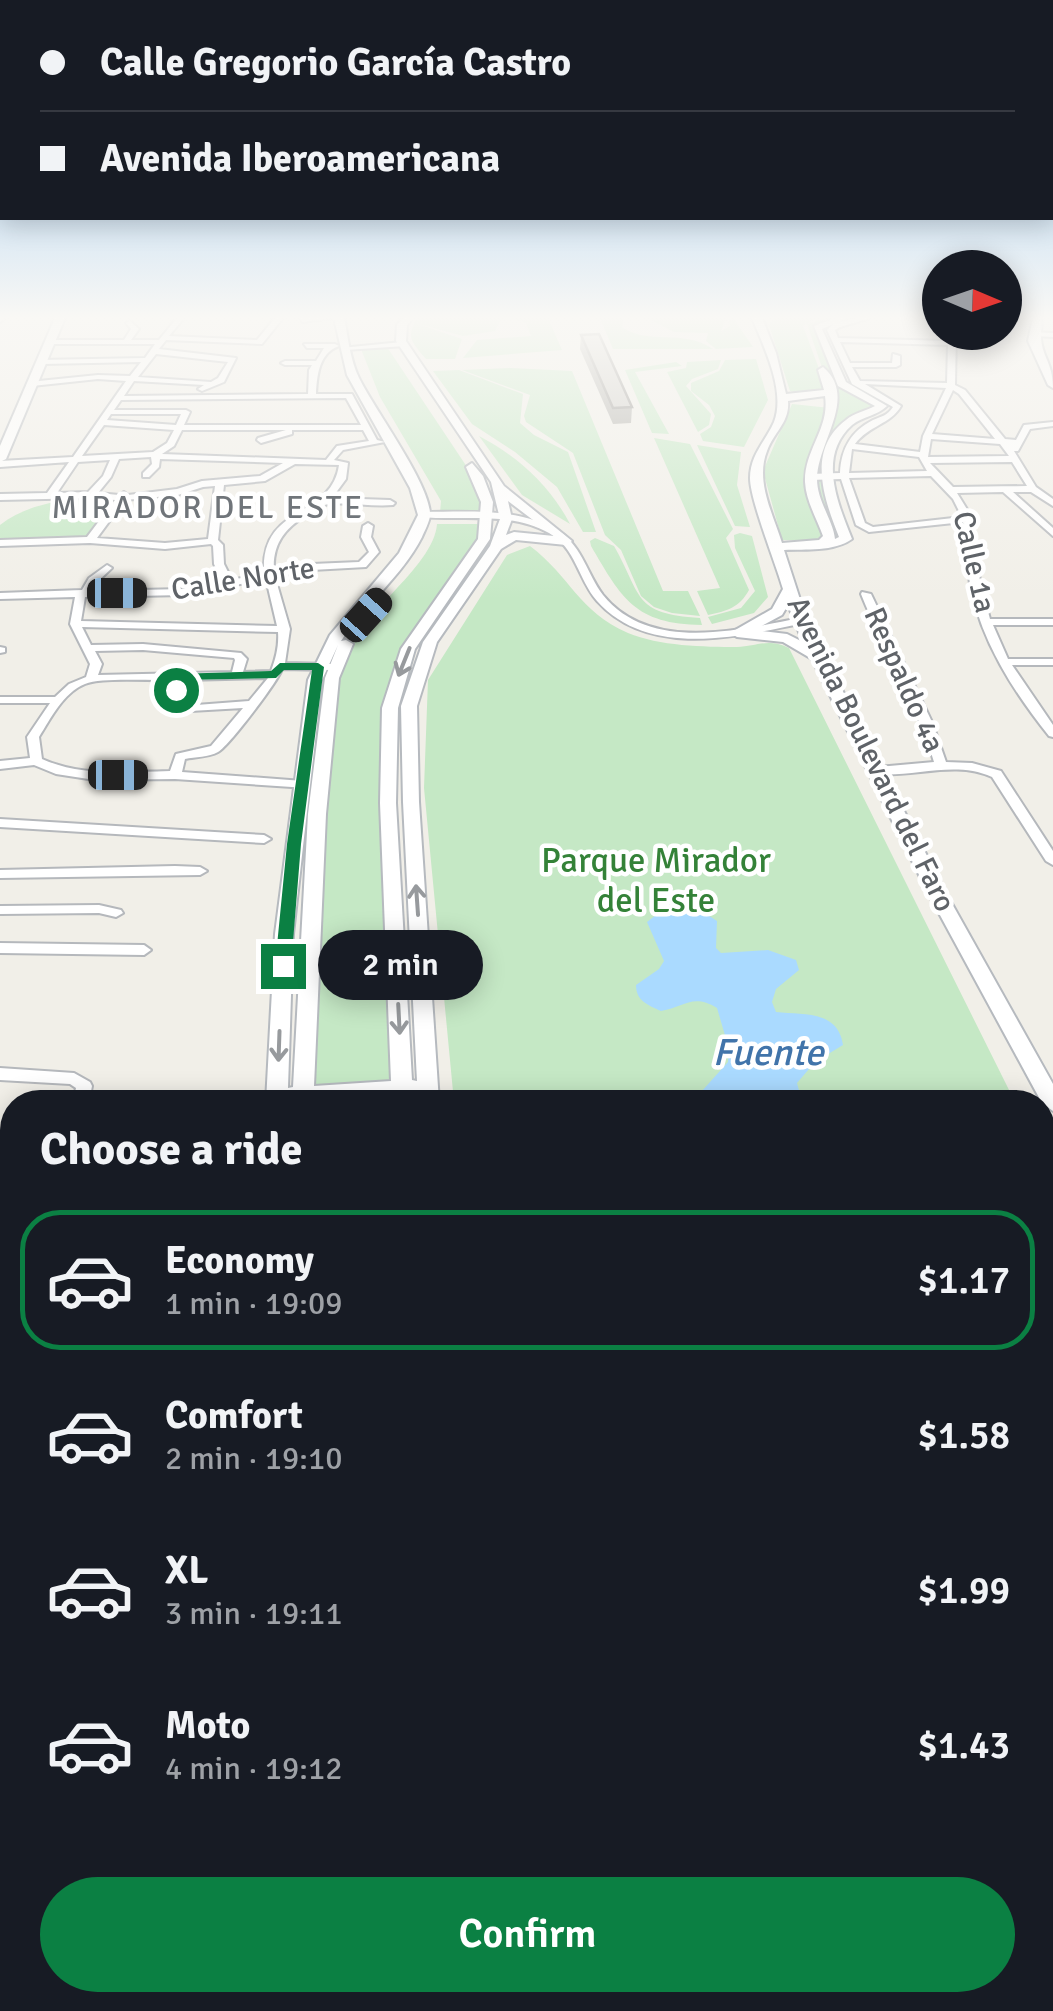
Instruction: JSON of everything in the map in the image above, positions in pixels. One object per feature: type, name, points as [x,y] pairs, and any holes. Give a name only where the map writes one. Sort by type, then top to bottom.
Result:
[{"type":"street","points":[[21,412],[0,462],[116,455],[343,462],[344,480],[328,502]]},
{"type":"street","points":[[50,496],[108,412],[120,412]]},
{"type":"street","points":[[156,455],[168,447],[182,427],[185,412]]},
{"type":"street","points":[[358,412],[416,488],[429,518]]},
{"type":"street","points":[[368,412],[382,442]]},
{"type":"street","points":[[277,1090],[284,934],[303,785],[326,667],[418,556],[429,518],[430,488],[386,412]]},
{"type":"street","points":[[403,1090],[388,803],[390,708],[417,634],[474,556],[488,518],[484,486],[438,412]]},
{"type":"street","points":[[446,412],[512,500],[552,525],[566,540],[600,598],[633,622],[691,636],[786,638],[818,658]]},
{"type":"street","name":"Avenida Boulevard del Faro","points":[[782,412],[756,469],[800,621],[937,893],[1046,1090]]},
{"type":"street","points":[[823,544],[830,537],[810,476],[813,458],[833,412]]},
{"type":"street","points":[[776,547],[823,544],[846,538],[824,477],[825,467],[845,425],[871,412]]},
{"type":"street","points":[[895,412],[864,426],[850,446],[842,476],[848,499],[867,530],[968,519]]},
{"type":"street","points":[[923,458],[927,436],[939,412]]},
{"type":"street","points":[[978,412],[1033,489],[1053,503]]},
{"type":"street","points":[[101,422],[182,427],[368,428]]},
{"type":"street","points":[[1013,457],[1030,426],[1053,424]]},
{"type":"street","points":[[261,440],[323,426]]},
{"type":"street","points":[[927,436],[1018,443]]},
{"type":"street","points":[[329,462],[337,449],[382,442]]},
{"type":"street","points":[[850,446],[923,458],[1013,457]]},
{"type":"street","points":[[91,494],[107,477],[116,455]]},
{"type":"street","points":[[146,475],[156,466],[156,455]]},
{"type":"street","name":"Calle 1a","points":[[923,458],[952,490],[968,519],[975,583],[987,622],[1018,688],[1053,734]]},
{"type":"street","points":[[0,498],[124,495],[262,479],[292,462]]},
{"type":"street","points":[[810,476],[934,474]]},
{"type":"street","points":[[429,1090],[410,802],[409,706],[430,642],[496,546],[506,519],[498,482]]},
{"type":"street","points":[[213,541],[220,484]]},
{"type":"street","points":[[952,490],[1033,489]]},
{"type":"street","points":[[1006,490],[1053,533]]},
{"type":"street","points":[[90,540],[124,495]]},
{"type":"street","points":[[176,776],[180,757],[215,749],[278,670],[285,629],[270,578],[272,542],[301,511],[328,502],[378,498],[390,503]]},
{"type":"street","points":[[429,518],[506,519],[539,527],[566,540]]},
{"type":"street","name":"Calle Norte","points":[[0,596],[180,592],[312,567],[365,563],[374,552],[366,537],[368,526]]},
{"type":"street","points":[[496,546],[514,536],[566,540]]},
{"type":"street","points":[[0,543],[90,540],[148,546],[213,541],[218,545],[219,564],[229,585]]},
{"type":"street","points":[[91,680],[96,663],[74,624],[83,593],[107,568]]},
{"type":"street","points":[[736,634],[777,612],[790,589]]},
{"type":"street","name":"Respaldo 4a","points":[[866,594],[884,640],[924,712],[941,767]]},
{"type":"street","points":[[736,634],[800,621]]},
{"type":"street","points":[[987,622],[1053,622]]},
{"type":"street","points":[[74,624],[285,629]]},
{"type":"street","points":[[89,648],[143,647],[237,655],[241,659],[237,674]]},
{"type":"street","points":[[1008,662],[1053,662]]},
{"type":"street","points":[[36,761],[34,738],[60,700],[81,680],[326,667]]},
{"type":"street","points":[[303,1090],[326,667]]},
{"type":"street","points":[[178,677],[177,710],[254,704]]},
{"type":"street","points":[[0,700],[60,700]]},
{"type":"street","points":[[0,765],[36,761],[56,770],[96,776],[176,776],[303,785]]},
{"type":"street","points":[[878,771],[989,769],[997,774],[1053,861]]},
{"type":"street","points":[[388,803],[410,802]]},
{"type":"street","points":[[0,824],[264,839]]},
{"type":"street","points":[[0,874],[200,871]]},
{"type":"street","points":[[0,910],[99,909],[116,913]]},
{"type":"street","points":[[0,948],[144,950]]},
{"type":"street","points":[[0,1074],[74,1079],[84,1086],[83,1090]]},
{"type":"green space","points":[[389,412],[430,412],[483,491],[484,513],[440,513],[441,501]]},
{"type":"green space","points":[[463,412],[521,412],[520,423],[534,435],[568,452],[596,532],[583,532],[557,487],[515,452],[472,424]]},
{"type":"green space","points":[[525,412],[589,412],[663,591],[688,591],[700,616],[654,607],[641,596],[621,550],[605,535],[573,453],[526,422]]},
{"type":"green space","points":[[643,412],[657,412],[669,434],[652,433]]},
{"type":"green space","points":[[688,412],[709,412],[709,425],[698,432]]},
{"type":"green space","points":[[713,412],[762,412],[744,447],[703,441],[700,434],[711,427]]},
{"type":"green space","points":[[789,412],[828,412],[809,458],[824,541],[782,540],[763,471]]},
{"type":"green space","points":[[834,412],[870,412],[843,426],[824,467],[824,481],[842,538],[832,538],[811,481],[816,456]]},
{"type":"green space","points":[[479,436],[531,472],[570,524],[522,495]]},
{"type":"green space","points":[[654,438],[690,444],[733,529],[726,538],[749,590],[737,605],[727,610],[708,615],[697,591],[720,588]]},
{"type":"green space","points":[[697,445],[741,452],[737,485],[750,527],[735,526]]},
{"type":"green space","points":[[88,497],[114,501],[85,540],[0,542],[0,525],[20,513],[53,502]]},
{"type":"green space","points":[[437,524],[482,524],[479,540],[412,633],[391,684],[395,1083],[313,1088],[319,882],[335,678],[346,649],[422,558]]},
{"type":"green space","points":[[734,535],[752,536],[768,597],[754,613],[712,624],[708,617],[741,608],[755,591],[735,548]]},
{"type":"green space","points":[[595,538],[614,546],[642,599],[650,606],[678,616],[700,618],[702,625],[661,620],[633,605],[612,581],[591,546],[590,541]]},
{"type":"green space","name":"Parque Mirador del Este","points":[[530,546],[597,614],[628,633],[682,645],[737,647],[769,643],[789,648],[1009,1090],[453,1090],[424,788],[428,680],[507,555]]},
{"type":"water","name":"Fuente","points":[[669,905],[700,910],[717,921],[716,948],[721,953],[768,950],[796,960],[799,970],[776,989],[772,1002],[776,1012],[827,1020],[840,1034],[843,1045],[815,1062],[797,1083],[799,1090],[703,1090],[728,1062],[729,1049],[717,1008],[695,1001],[661,1011],[638,995],[636,985],[664,961],[647,922]]},
{"type":"district","name":"MIRADOR DEL ESTE","points":[[208,507]]},
{"type":"route","points":[[176,690],[178,677],[276,674],[280,666],[318,667],[294,844],[283,966]]}]
